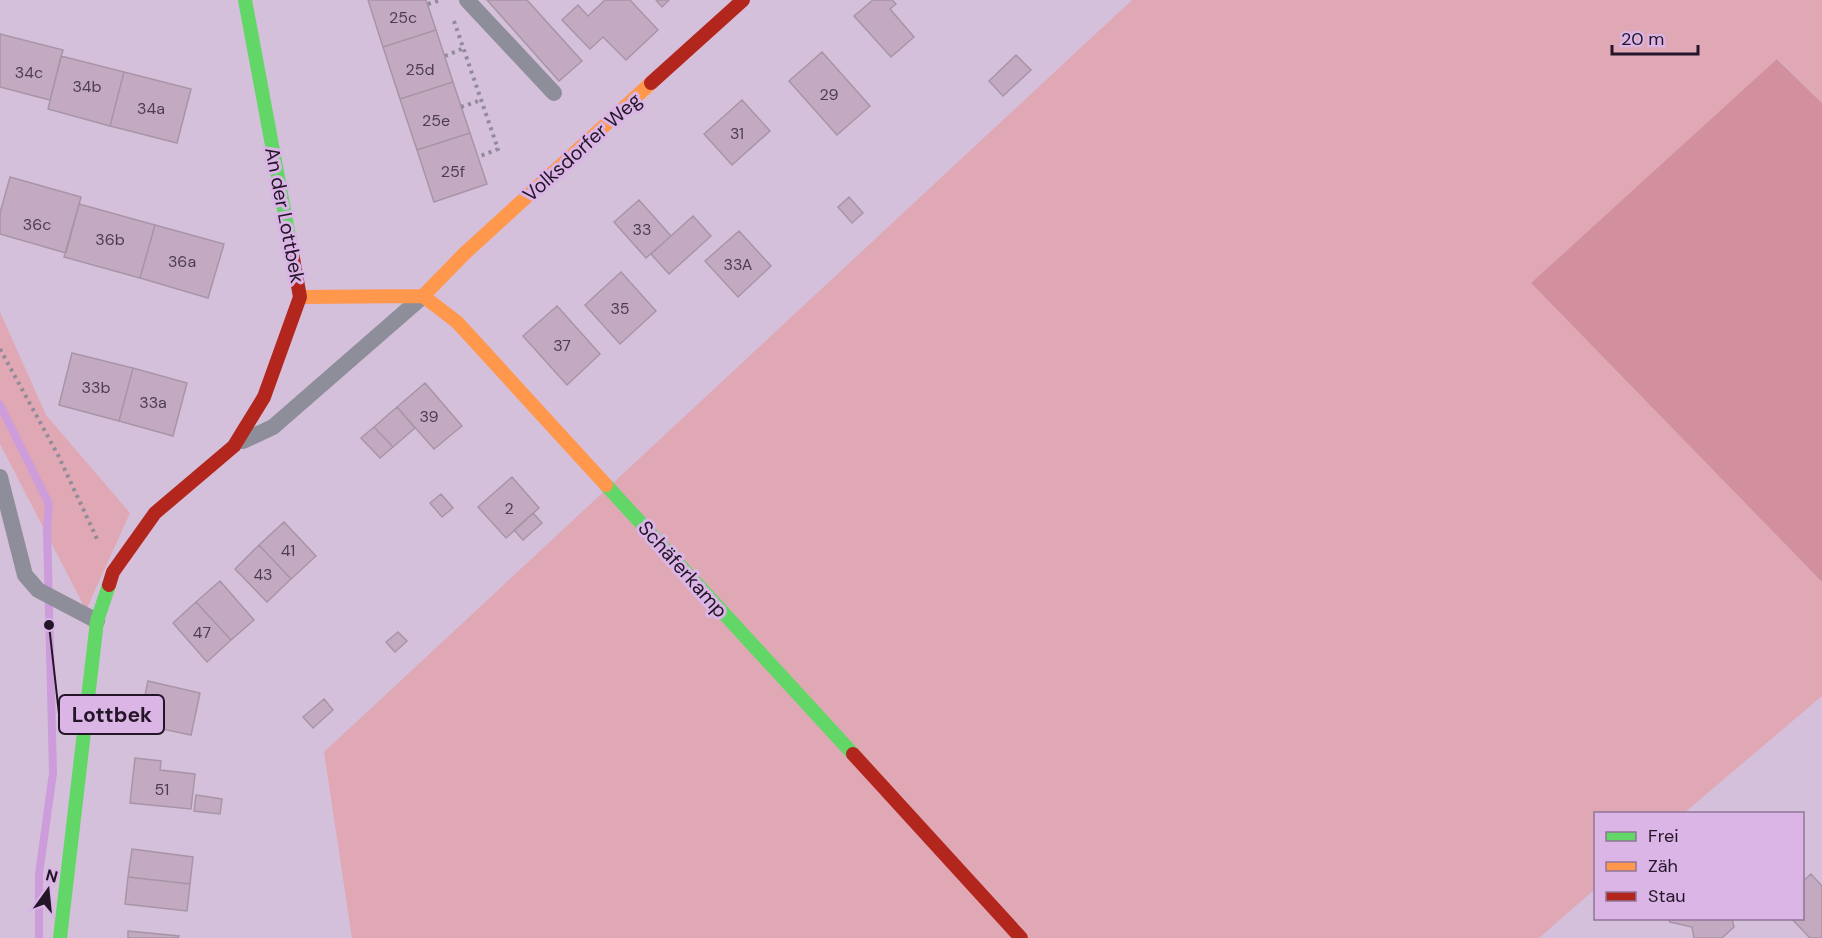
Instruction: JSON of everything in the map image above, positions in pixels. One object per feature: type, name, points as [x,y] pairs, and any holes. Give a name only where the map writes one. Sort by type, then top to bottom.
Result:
[{"type":"street","name":"An der Lottbek","points":[[60,938],[97,621],[113,572],[155,513],[234,446],[264,397],[300,297],[245,0]]},
{"type":"street","name":"Volksdorfer Weg","points":[[423,296],[464,254],[743,0]]},
{"type":"street","points":[[300,297],[423,296]]},
{"type":"street","name":"Schäferkamp","points":[[423,296],[457,322],[1021,938]]},
{"type":"lane","points":[[467,0],[554,93]]},
{"type":"lane","points":[[234,446],[273,426],[423,296]]},
{"type":"lane","points":[[0,477],[25,574],[38,590],[97,621]]},
{"type":"path","points":[[428,4],[441,0]]},
{"type":"path","points":[[455,12],[454,23],[498,149],[478,157]]},
{"type":"path","points":[[445,56],[464,48]]},
{"type":"path","points":[[461,107],[481,100]]},
{"type":"path","points":[[0,349],[58,455],[113,572]]},
{"type":"shaded area","points":[[1132,0],[1822,0],[1822,103],[1778,59],[1531,283],[1822,582],[1822,696],[1685,812],[1594,812],[1594,890],[1539,938],[352,938],[324,752]]},
{"type":"shaded area","points":[[1777,59],[1822,103],[1822,582],[1531,283]]},
{"type":"shaded area","points":[[0,312],[46,415],[130,513],[86,610],[0,444]]},
{"type":"building","points":[[368,0],[426,0],[436,30],[383,47]]},
{"type":"building","points":[[487,0],[527,0],[582,61],[559,81]]},
{"type":"building","points":[[605,0],[630,0],[658,30],[626,60],[603,37],[590,49],[562,20],[578,5],[588,16]]},
{"type":"building","points":[[656,0],[669,0],[662,7]]},
{"type":"building","points":[[873,0],[892,0],[896,4],[890,9],[914,37],[891,57],[854,16]]},
{"type":"building","points":[[436,30],[453,82],[400,99],[383,47]]},
{"type":"building","points":[[0,34],[63,50],[50,100],[0,87]]},
{"type":"building","points":[[822,52],[870,106],[837,135],[789,81]]},
{"type":"building","points":[[1016,55],[1031,70],[1003,96],[989,81]]},
{"type":"building","points":[[61,56],[124,72],[110,126],[48,109]]},
{"type":"building","points":[[124,72],[191,89],[177,143],[110,126]]},
{"type":"building","points":[[453,82],[470,133],[417,150],[400,99]]},
{"type":"building","points":[[742,100],[770,131],[732,165],[704,134]]},
{"type":"building","points":[[470,133],[487,184],[434,202],[417,150]]},
{"type":"building","points":[[10,177],[81,197],[66,253],[0,234],[0,213]]},
{"type":"building","points":[[849,197],[863,213],[852,223],[838,207]]},
{"type":"building","points":[[639,200],[671,236],[646,258],[614,222]]},
{"type":"building","points":[[79,204],[155,225],[140,278],[64,257]]},
{"type":"building","points":[[693,216],[711,236],[669,274],[651,254]]},
{"type":"building","points":[[155,225],[224,244],[208,298],[140,278]]},
{"type":"building","points":[[739,231],[771,266],[738,297],[705,261]]},
{"type":"building","points":[[621,272],[656,311],[620,344],[585,305]]},
{"type":"building","points":[[557,306],[600,354],[567,385],[523,336]]},
{"type":"building","points":[[72,353],[133,368],[119,421],[59,405]]},
{"type":"building","points":[[133,368],[187,383],[173,436],[119,421]]},
{"type":"building","points":[[425,383],[462,426],[434,449],[397,407]]},
{"type":"building","points":[[397,407],[415,428],[393,447],[374,427]]},
{"type":"building","points":[[374,427],[393,447],[380,458],[361,438]]},
{"type":"building","points":[[512,477],[539,508],[506,538],[478,507]]},
{"type":"building","points":[[441,494],[453,508],[442,517],[430,503]]},
{"type":"building","points":[[533,513],[542,523],[523,540],[514,530]]},
{"type":"building","points":[[284,522],[316,556],[291,579],[259,545]]},
{"type":"building","points":[[259,545],[291,579],[267,602],[235,569]]},
{"type":"building","points":[[220,581],[254,620],[231,640],[196,602]]},
{"type":"building","points":[[196,602],[231,640],[207,662],[173,623]]},
{"type":"building","points":[[398,632],[407,641],[395,652],[386,642]]},
{"type":"building","points":[[148,681],[200,693],[191,735],[139,724]]},
{"type":"building","points":[[324,699],[333,710],[313,728],[303,717]]},
{"type":"building","points":[[135,758],[161,761],[160,770],[195,774],[191,809],[130,803]]},
{"type":"building","points":[[196,795],[222,799],[220,814],[194,811]]},
{"type":"building","points":[[132,849],[193,857],[190,884],[128,877]]},
{"type":"building","points":[[1811,874],[1822,886],[1822,938],[1810,938],[1793,920],[1804,920],[1804,880]]},
{"type":"building","points":[[128,877],[190,884],[187,911],[125,904]]},
{"type":"building","points":[[1669,920],[1732,920],[1734,927],[1722,938],[1694,938],[1692,927]]},
{"type":"building","points":[[128,931],[179,936],[178,938],[128,938]]},
{"type":"waterway","points":[[0,405],[49,504],[47,527],[53,773],[39,874],[39,938]]},
{"type":"traffic: fast","points":[[245,0],[293,258]]},
{"type":"traffic: fast","points":[[606,485],[853,754]]},
{"type":"traffic: fast","points":[[60,938],[97,621],[109,585]]},
{"type":"traffic: slow","points":[[423,296],[464,254],[651,83]]},
{"type":"traffic: slow","points":[[300,297],[423,296],[457,322],[606,485]]},
{"type":"traffic: jam","points":[[651,83],[743,0]]},
{"type":"traffic: jam","points":[[109,585],[113,572],[155,513],[234,446],[264,397],[300,297],[293,258]]},
{"type":"traffic: jam","points":[[853,754],[1021,938]]},
{"type":"place","name":"Lottbek","points":[[49,625]]}]
